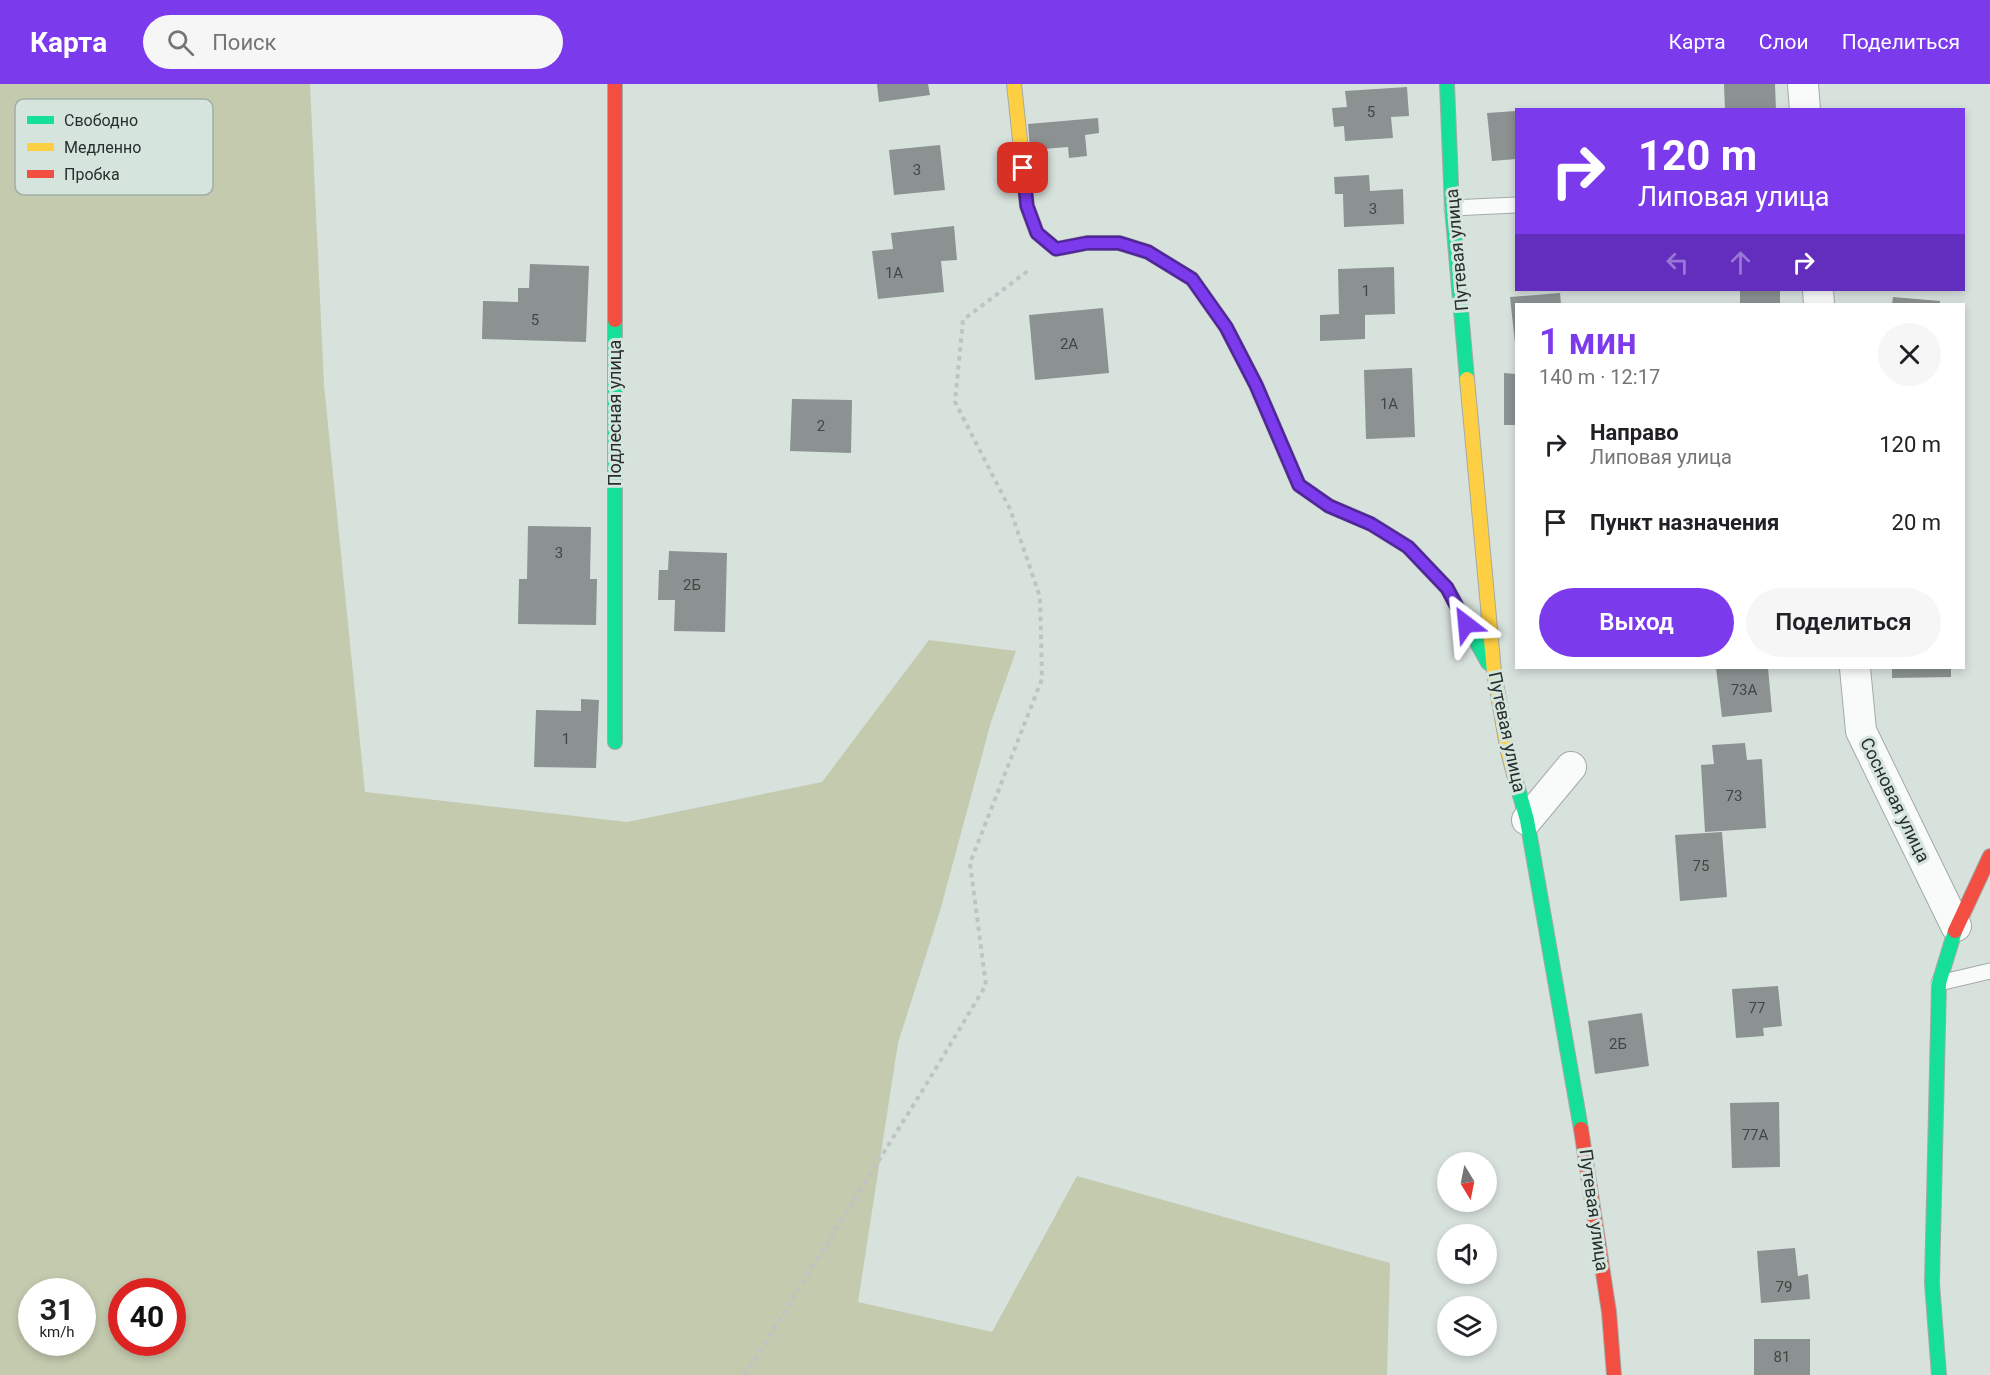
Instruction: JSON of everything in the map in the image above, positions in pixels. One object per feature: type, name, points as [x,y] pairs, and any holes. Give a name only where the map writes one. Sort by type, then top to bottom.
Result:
[{"type":"street","name":"Подлесная улица","points":[[615,84],[615,742]]},
{"type":"street","points":[[1014,84],[1027,206],[1037,233],[1056,249],[1087,243],[1119,243],[1148,252],[1192,279],[1226,327],[1256,385],[1299,485],[1329,506],[1371,524],[1408,547],[1447,588],[1494,672]]},
{"type":"street","name":"Путевая улица","points":[[1447,84],[1452,208],[1494,672],[1508,752],[1527,820],[1588,1167],[1609,1312],[1614,1375]]},
{"type":"street","points":[[1803,84],[1805,108]]},
{"type":"street","name":"Сосновая улица","points":[[1855,669],[1861,731],[1956,926]]},
{"type":"street","points":[[1527,820],[1571,767]]},
{"type":"street","points":[[1939,1375],[1932,1283],[1940,983],[1956,926],[1990,856]]},
{"type":"lane","points":[[1452,208],[1515,205]]},
{"type":"lane","points":[[1940,983],[1990,970]]},
{"type":"path","points":[[745,1375],[986,985],[970,863],[1042,679],[1040,597],[1010,509],[955,402],[963,320],[1056,249]]},
{"type":"green space","points":[[0,84],[310,84],[324,385],[365,792],[627,822],[822,782],[929,640],[1016,651],[991,722],[940,911],[898,1043],[858,1302],[992,1332],[1077,1176],[1390,1263],[1387,1375],[0,1375]]},
{"type":"building","points":[[877,84],[928,84],[930,95],[879,102]]},
{"type":"building","points":[[1724,84],[1775,84],[1776,108],[1725,108]]},
{"type":"building","points":[[1407,87],[1409,116],[1391,117],[1393,138],[1345,141],[1344,126],[1334,127],[1332,108],[1347,107],[1345,91]]},
{"type":"building","points":[[1515,111],[1515,159],[1492,161],[1487,113]]},
{"type":"building","points":[[1098,118],[1099,133],[1085,135],[1087,156],[1069,158],[1068,147],[1030,150],[1028,124]]},
{"type":"building","points":[[940,145],[945,190],[894,195],[889,150]]},
{"type":"building","points":[[1369,175],[1370,191],[1403,189],[1404,224],[1344,227],[1343,194],[1335,194],[1334,177]]},
{"type":"building","points":[[954,226],[957,260],[941,261],[944,292],[878,299],[872,251],[893,249],[891,233]]},
{"type":"building","points":[[530,264],[589,266],[586,342],[482,339],[483,301],[518,302],[518,288],[529,288]]},
{"type":"building","points":[[1394,267],[1395,314],[1365,315],[1365,339],[1320,341],[1320,315],[1339,314],[1338,269]]},
{"type":"building","points":[[1740,291],[1780,291],[1780,303],[1740,303]]},
{"type":"building","points":[[1560,293],[1561,303],[1515,303],[1515,343],[1510,297]]},
{"type":"building","points":[[1893,297],[1940,301],[1940,303],[1892,303]]},
{"type":"building","points":[[1103,308],[1109,373],[1035,380],[1029,315]]},
{"type":"building","points":[[1412,368],[1415,437],[1366,439],[1364,370]]},
{"type":"building","points":[[1504,373],[1515,374],[1515,425],[1504,425]]},
{"type":"building","points":[[792,399],[852,400],[851,453],[790,451]]},
{"type":"building","points":[[528,526],[591,527],[590,579],[597,579],[596,625],[518,624],[519,579],[527,579]]},
{"type":"building","points":[[669,551],[727,553],[725,632],[674,631],[675,600],[658,600],[659,570],[668,570]]},
{"type":"building","points":[[1716,669],[1768,669],[1772,712],[1722,717]]},
{"type":"building","points":[[1892,669],[1951,669],[1951,677],[1892,678]]},
{"type":"building","points":[[581,699],[599,700],[596,768],[534,767],[536,710],[581,711]]},
{"type":"building","points":[[1745,743],[1747,760],[1762,759],[1766,828],[1705,832],[1701,765],[1714,764],[1712,745]]},
{"type":"building","points":[[1722,832],[1727,897],[1680,901],[1675,835]]},
{"type":"building","points":[[1778,986],[1782,1026],[1763,1028],[1764,1036],[1736,1038],[1732,989]]},
{"type":"building","points":[[1642,1013],[1649,1066],[1595,1074],[1588,1021]]},
{"type":"building","points":[[1779,1102],[1780,1167],[1732,1168],[1730,1103]]},
{"type":"building","points":[[1795,1248],[1798,1276],[1808,1274],[1810,1299],[1761,1303],[1757,1251]]},
{"type":"building","points":[[1754,1339],[1810,1339],[1810,1375],[1754,1375]]},
{"type":"traffic: fast","points":[[1447,84],[1452,208],[1467,379]]},
{"type":"traffic: fast","points":[[1108,243],[1119,243],[1148,252],[1192,279],[1226,327],[1256,385],[1299,485],[1329,506],[1371,524],[1408,547],[1447,588],[1488,663]]},
{"type":"traffic: fast","points":[[615,320],[615,742]]},
{"type":"traffic: fast","points":[[1514,774],[1527,820],[1581,1129]]},
{"type":"traffic: fast","points":[[1939,1375],[1932,1283],[1939,983],[1955,931]]},
{"type":"traffic: slow","points":[[1014,84],[1027,206],[1037,233],[1056,249],[1087,243],[1108,243]]},
{"type":"traffic: slow","points":[[1467,379],[1494,672],[1514,774]]},
{"type":"traffic: jam","points":[[615,84],[615,320]]},
{"type":"traffic: jam","points":[[1955,931],[1990,856]]},
{"type":"traffic: jam","points":[[1581,1129],[1609,1312],[1614,1375]]},
{"type":"route","points":[[1023,168],[1027,206],[1037,233],[1056,249],[1087,243],[1119,243],[1148,252],[1192,279],[1226,327],[1256,385],[1299,485],[1329,506],[1371,524],[1408,547],[1447,588],[1466,624]]}]
